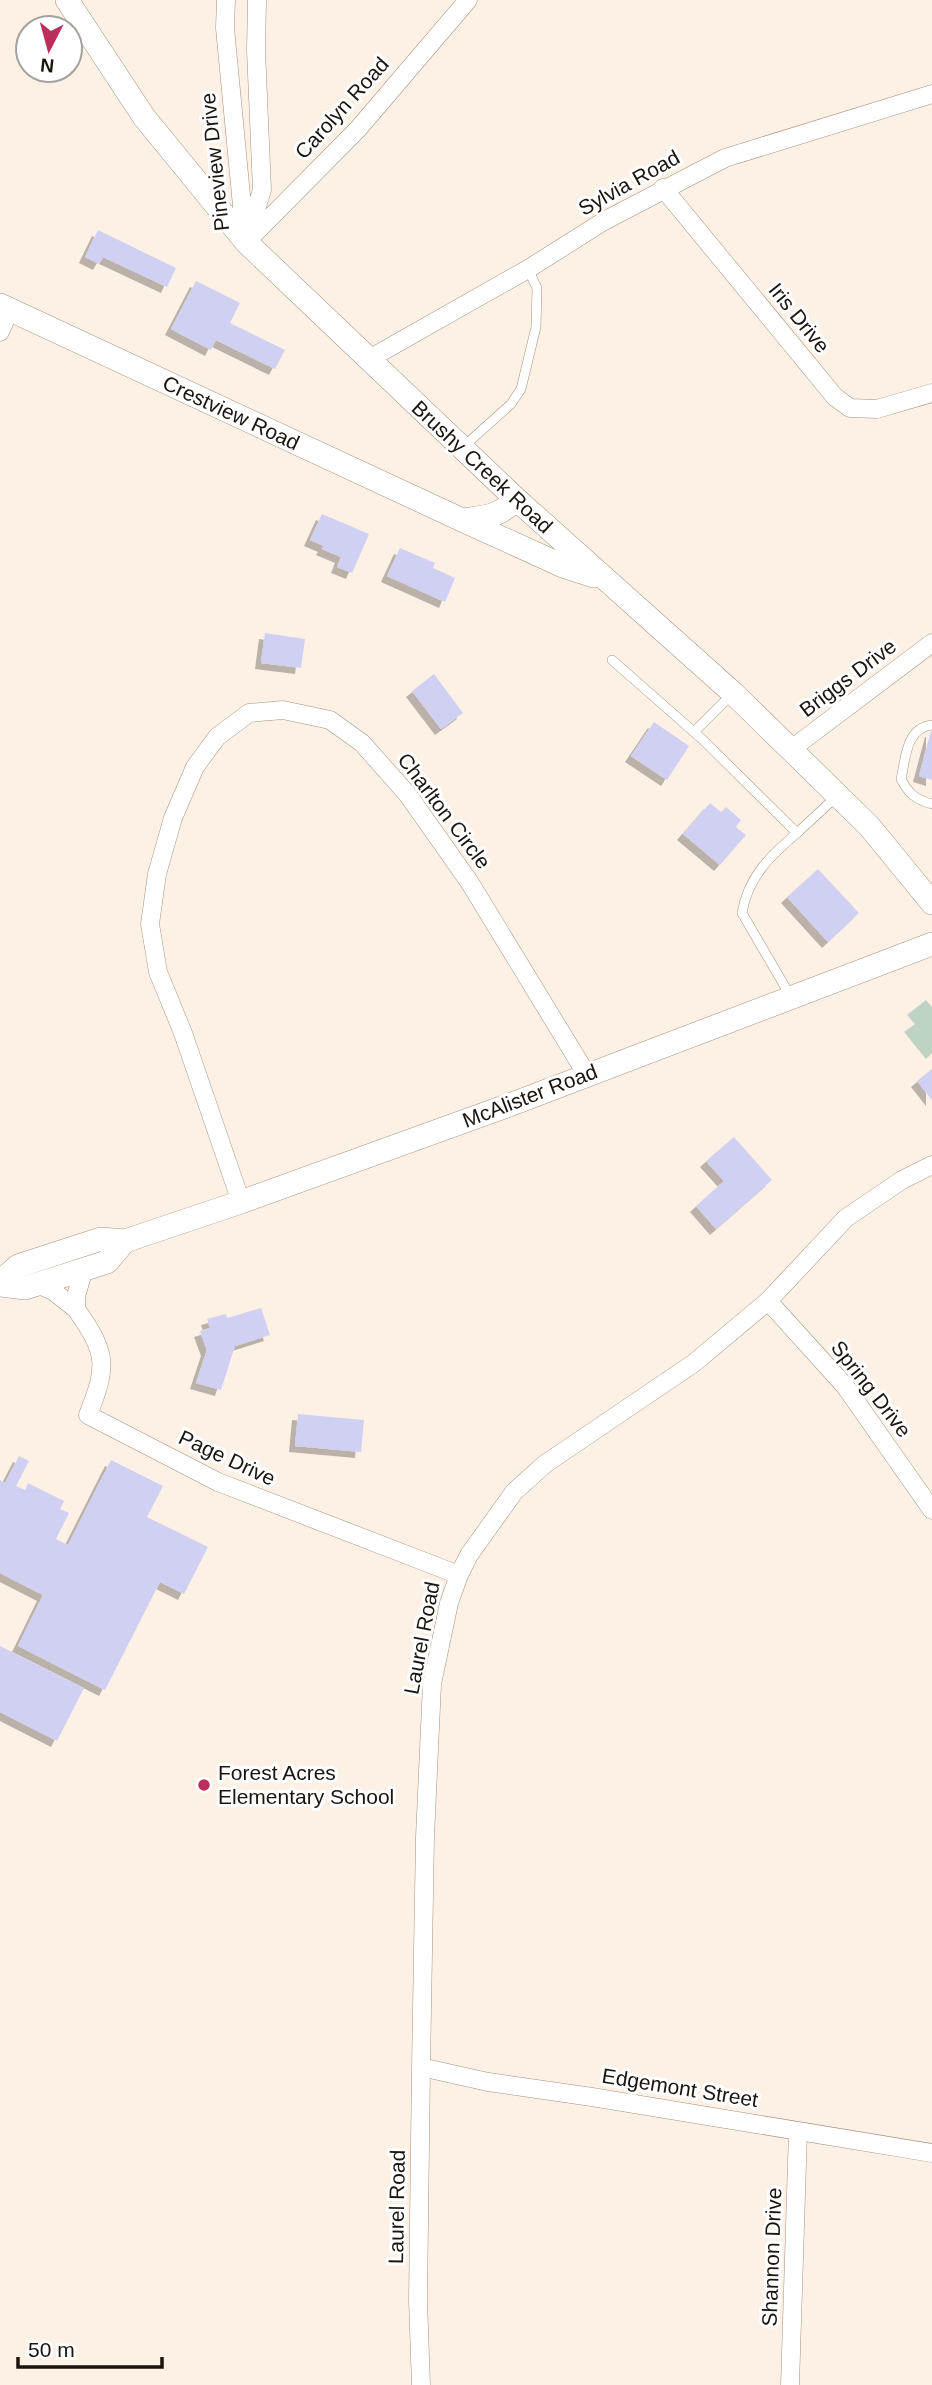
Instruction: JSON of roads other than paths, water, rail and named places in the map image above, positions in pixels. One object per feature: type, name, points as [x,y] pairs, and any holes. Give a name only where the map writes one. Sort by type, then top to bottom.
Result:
[{"type":"street","name":"Brushy Creek Road","points":[[67,0],[144,117],[246,242],[516,499],[733,693],[869,826],[932,904]]},
{"type":"street","name":"Pineview Drive","points":[[226,0],[228,55],[246,242]]},
{"type":"street","name":"Pineview Drive","points":[[246,242],[262,190],[256,50],[257,0]]},
{"type":"street","name":"Carolyn Road","points":[[246,242],[358,129],[468,0]]},
{"type":"street","name":"Sylvia Road","points":[[369,359],[528,269],[604,221],[725,158],[932,94]]},
{"type":"street","name":"Iris Drive","points":[[663,188],[835,397],[849,408],[877,409],[932,393]]},
{"type":"street","points":[[0,332],[5,307]]},
{"type":"street","name":"Crestview Road","points":[[5,307],[563,566],[602,578]]},
{"type":"street","points":[[462,520],[495,516],[507,510],[516,499]]},
{"type":"street","name":"Briggs Drive","points":[[790,750],[932,643]]},
{"type":"street","name":"Charlton Circle","points":[[241,1202],[183,1033],[158,972],[150,924],[157,874],[173,818],[195,768],[217,737],[249,713],[283,710],[330,720],[362,743],[408,795],[470,883],[587,1075]]},
{"type":"street","name":"McAlister Road","points":[[0,1283],[18,1266],[101,1239],[125,1241],[241,1202],[932,944]]},
{"type":"street","name":"Laurel Road","points":[[421,2385],[418,2300],[421,2067],[425,1837],[432,1684],[449,1603],[459,1575],[469,1555],[514,1492],[545,1464],[694,1363],[768,1301],[846,1218],[902,1180],[932,1165]]},
{"type":"street","name":"McAlister Road","points":[[0,1283],[25,1288],[107,1262],[125,1241]]},
{"type":"street","points":[[76,1309],[76,1296],[84,1269]]},
{"type":"street","name":"Page Drive","points":[[37,1284],[53,1291],[76,1309],[96,1336],[103,1364],[98,1389],[88,1415],[218,1482],[459,1575]]},
{"type":"street","name":"Spring Drive","points":[[768,1301],[845,1386],[932,1510]]},
{"type":"street","name":"Edgemont Street","points":[[421,2067],[488,2082],[932,2153]]},
{"type":"street","name":"Shannon Drive","points":[[790,2385],[798,2131]]},
{"type":"lane","points":[[462,448],[511,404],[521,389],[536,327],[537,288],[528,269]]},
{"type":"lane","points":[[612,660],[694,732],[797,833]]},
{"type":"lane","points":[[694,732],[733,693]]},
{"type":"lane","points":[[932,725],[920,727],[911,738],[901,779],[908,792],[920,801],[932,804]]},
{"type":"lane","points":[[791,996],[742,913],[745,897],[766,860],[837,795]]},
{"type":"place","name":"Forest Acres Elementary School","points":[[204,1785]]}]
